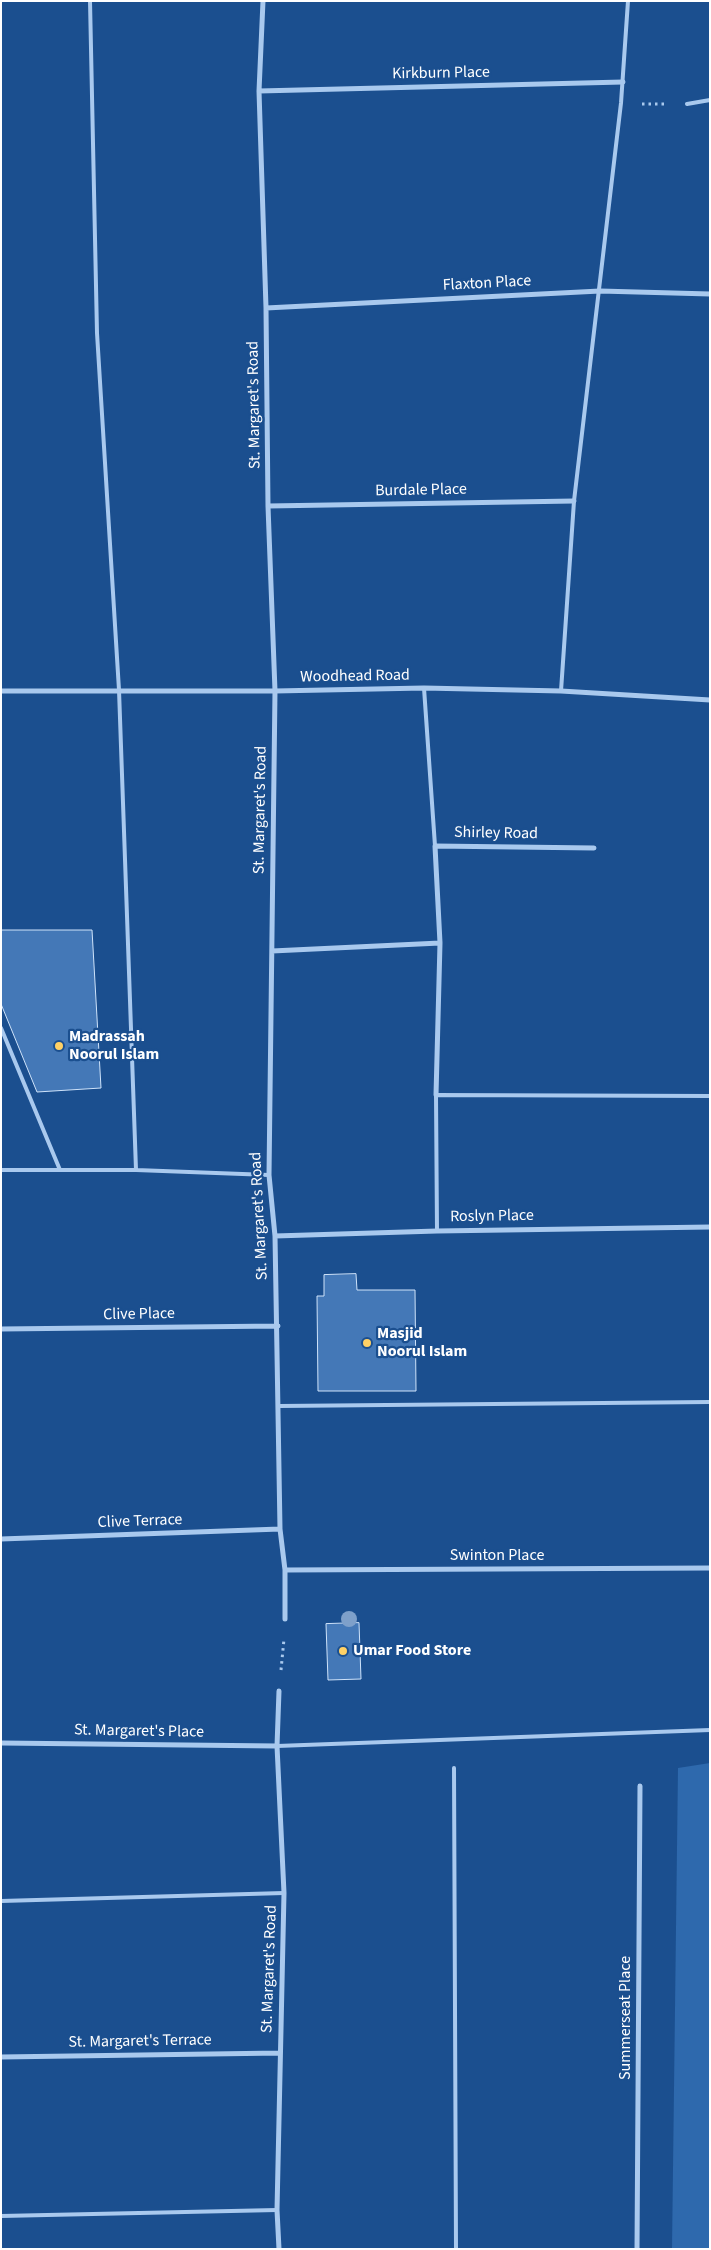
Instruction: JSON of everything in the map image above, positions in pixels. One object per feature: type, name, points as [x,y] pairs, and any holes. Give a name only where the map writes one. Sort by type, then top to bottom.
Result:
[{"type":"street","name":"St. Margaret's Road","points":[[263,1],[259,92],[266,308],[268,506],[275,691],[269,1175],[276,1236],[280,1529],[285,1570],[285,1619]]},
{"type":"street","name":"Kirkburn Place","points":[[259,92],[623,82]]},
{"type":"street","name":"Flaxton Place","points":[[266,308],[600,291],[710,294]]},
{"type":"street","name":"Burdale Place","points":[[268,506],[574,501]]},
{"type":"street","name":"Woodhead Road","points":[[1,691],[275,691],[424,688],[561,691],[710,700]]},
{"type":"street","name":"Shirley Road","points":[[436,1095],[440,943],[435,846],[594,848]]},
{"type":"street","points":[[272,952],[440,943]]},
{"type":"street","name":"Roslyn Place","points":[[276,1236],[437,1231],[710,1227]]},
{"type":"street","name":"Clive Place","points":[[1,1329],[278,1326]]},
{"type":"street","name":"Clive Terrace","points":[[1,1539],[280,1529]]},
{"type":"street","name":"Swinton Place","points":[[285,1570],[710,1568]]},
{"type":"street","name":"St. Margaret's Road","points":[[279,1691],[277,1746],[284,1893],[277,2210],[279,2249]]},
{"type":"street","name":"St. Margaret's Place","points":[[1,1744],[277,1746]]},
{"type":"street","name":"Summerseat Place","points":[[637,2249],[640,1786]]},
{"type":"street","name":"St. Margaret's Terrace","points":[[1,2057],[280,2053]]},
{"type":"lane","points":[[90,1],[97,333],[119,690],[136,1170]]},
{"type":"lane","points":[[561,691],[574,501],[621,104],[628,1]]},
{"type":"lane","points":[[687,104],[710,100]]},
{"type":"lane","points":[[424,688],[435,846]]},
{"type":"lane","points":[[1,1028],[60,1170]]},
{"type":"lane","points":[[437,1231],[436,1095],[710,1096]]},
{"type":"lane","points":[[1,1170],[136,1170],[269,1175]]},
{"type":"lane","points":[[279,1406],[710,1402]]},
{"type":"lane","points":[[277,1746],[710,1730]]},
{"type":"lane","points":[[454,1768],[456,2249]]},
{"type":"lane","points":[[1,1901],[284,1893]]},
{"type":"lane","points":[[1,2216],[277,2210]]},
{"type":"path","points":[[621,104],[687,104]]},
{"type":"path","points":[[279,1691],[285,1619]]},
{"type":"shaded area","points":[[710,1763],[710,2249],[672,2249],[678,1768]]},
{"type":"building","name":"Madrassah Noorul Islam","points":[[1,930],[92,930],[101,1088],[37,1092],[1,1004]]},
{"type":"building","name":"Masjid Noorul Islam","points":[[356,1274],[357,1290],[415,1290],[416,1391],[318,1391],[317,1296],[324,1296],[324,1275]]},
{"type":"building","name":"Umar Food Store","points":[[359,1623],[361,1679],[328,1680],[326,1624]]},
{"type":"place","name":"Madrassah Noorul Islam","points":[[59,1046]]},
{"type":"place","name":"Masjid Noorul Islam","points":[[367,1343]]},
{"type":"place","name":"Umar Food Store","points":[[343,1651]]}]
